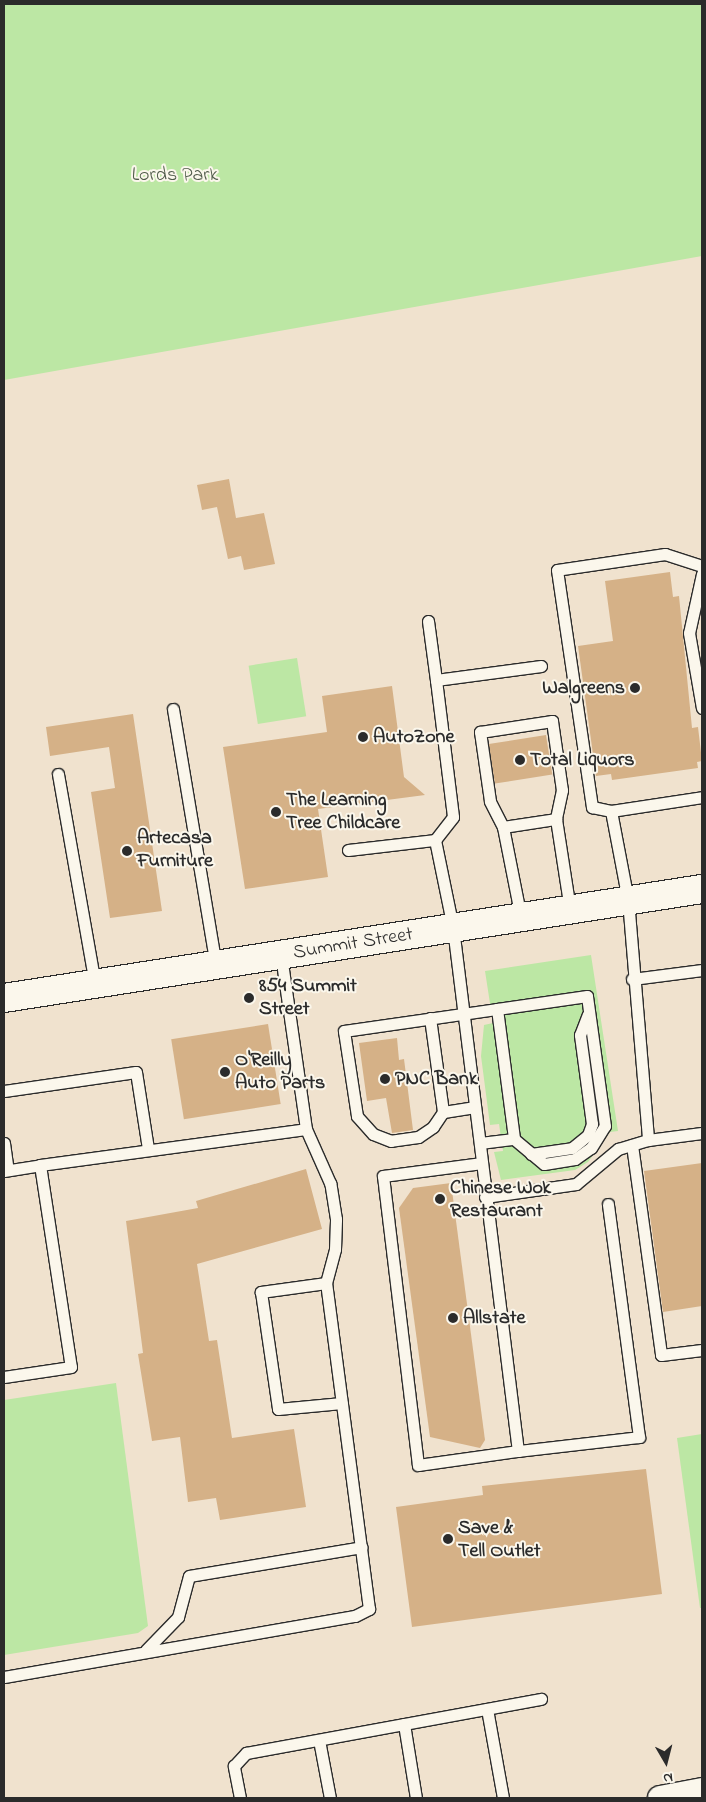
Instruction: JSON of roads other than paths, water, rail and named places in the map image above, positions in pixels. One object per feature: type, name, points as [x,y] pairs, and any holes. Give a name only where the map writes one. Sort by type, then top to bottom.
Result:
[{"type":"main road","name":"Summit Street","points":[[4,998],[702,889]]},
{"type":"street","points":[[660,1798],[702,1790]]},
{"type":"lane","points":[[702,566],[665,554],[557,570],[589,801],[595,810],[611,811],[702,797]]},
{"type":"lane","points":[[702,574],[689,633],[702,708]]},
{"type":"lane","points":[[348,850],[436,840],[453,817],[428,622]]},
{"type":"lane","points":[[436,680],[541,666]]},
{"type":"lane","points":[[173,709],[216,966]]},
{"type":"lane","points":[[521,918],[503,827],[490,801],[480,732],[552,721],[562,790],[556,820],[570,909]]},
{"type":"lane","points":[[58,774],[95,983]]},
{"type":"lane","points":[[611,811],[628,900],[632,979],[648,1140]]},
{"type":"lane","points":[[503,827],[556,820]]},
{"type":"lane","points":[[436,840],[454,928],[485,1197],[518,1451]]},
{"type":"lane","points":[[4,1677],[365,1613],[370,1602],[326,1283],[336,1243],[336,1219],[330,1183],[306,1129],[281,956]]},
{"type":"lane","points":[[632,979],[702,970]]},
{"type":"lane","points":[[475,1107],[443,1112],[426,1133],[390,1141],[373,1134],[360,1122],[352,1090],[344,1031],[587,996],[605,1126],[591,1148],[575,1159],[544,1164],[514,1139],[497,1009]]},
{"type":"lane","points":[[430,1018],[443,1112]]},
{"type":"lane","points":[[4,1091],[136,1072],[148,1149]]},
{"type":"lane","points":[[4,1143],[6,1170],[148,1149],[306,1129]]},
{"type":"lane","points":[[485,1197],[576,1184],[614,1151],[648,1140],[702,1133]]},
{"type":"lane","points":[[480,1144],[514,1139]]},
{"type":"lane","points":[[632,1145],[661,1355],[702,1350]]},
{"type":"lane","points":[[482,1163],[383,1176],[418,1465],[639,1437],[608,1204]]},
{"type":"lane","points":[[4,1377],[71,1367],[40,1165]]},
{"type":"lane","points":[[326,1283],[261,1292],[278,1409],[342,1403]]},
{"type":"lane","points":[[142,1652],[174,1623],[189,1576],[362,1547]]},
{"type":"lane","points":[[240,1798],[234,1766],[246,1753],[541,1699]]},
{"type":"lane","points":[[487,1709],[503,1798]]},
{"type":"lane","points":[[404,1724],[416,1798]]},
{"type":"lane","points":[[319,1740],[330,1798]]},
{"type":"place","name":"Walgreens","points":[[635,688]]},
{"type":"place","name":"AutoZone","points":[[363,737]]},
{"type":"place","name":"Total Liquors","points":[[520,760]]},
{"type":"place","name":"The Learning Tree Childcare","points":[[276,812]]},
{"type":"place","name":"Artecasa Furniture","points":[[127,851]]},
{"type":"place","name":"854 Summit Street","points":[[249,998]]},
{"type":"place","name":"O'Reilly Auto Parts","points":[[225,1072]]},
{"type":"place","name":"PNC Bank","points":[[385,1079]]},
{"type":"place","name":"Chinese Wok Restaurant","points":[[440,1199]]},
{"type":"place","name":"Allstate","points":[[453,1318]]},
{"type":"place","name":"Save & Tell Outlet","points":[[448,1539]]},
{"type":"park label","name":"Lords Park","points":[[175,175]]}]
